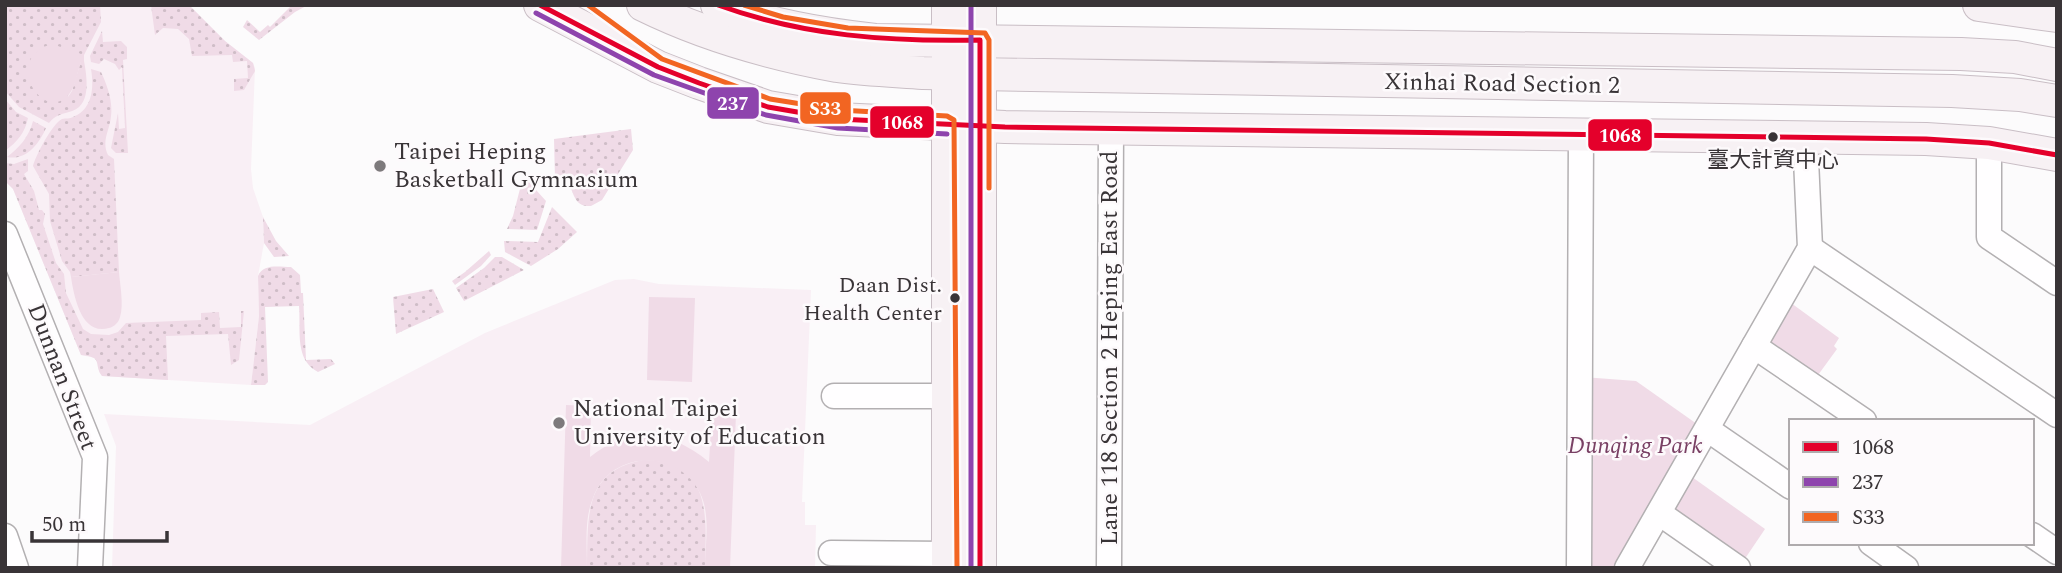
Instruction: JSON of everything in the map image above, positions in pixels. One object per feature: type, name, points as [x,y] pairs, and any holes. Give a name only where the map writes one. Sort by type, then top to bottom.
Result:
[{"type":"main road","points":[[540,5],[658,67]]},
{"type":"main road","points":[[575,5],[658,67]]},
{"type":"main road","name":"Xinhai Road Section 2","points":[[643,5],[672,19],[754,48],[839,66],[947,74],[1939,91],[2020,95],[2057,102]]},
{"type":"main road","name":"Xinhai Road Section 2","points":[[717,5],[777,25],[875,40],[1961,54],[2015,57],[2057,65]]},
{"type":"main road","points":[[948,5],[948,561]]},
{"type":"main road","points":[[958,5],[980,40]]},
{"type":"main road","points":[[980,5],[980,568]]},
{"type":"main road","points":[[1979,5],[2057,16]]},
{"type":"main road","name":"Xinhai Road Section 2","points":[[658,67],[768,107],[838,119],[980,126],[1805,137],[1989,143],[2057,155]]},
{"type":"street","name":"Lane 118 Section 2 Heping East Road","points":[[1109,568],[1111,128]]},
{"type":"street","points":[[1579,568],[1581,134]]},
{"type":"street","points":[[1627,568],[1810,248],[1805,137]]},
{"type":"street","points":[[1989,143],[1989,237],[2057,283]]},
{"type":"street","name":"Dunnan Street","points":[[5,234],[95,457],[90,568]]},
{"type":"street","points":[[1810,248],[2057,415]]},
{"type":"street","points":[[1754,346],[1861,419]]},
{"type":"street","points":[[834,396],[948,396]]},
{"type":"street","points":[[1707,429],[1789,486]]},
{"type":"street","points":[[1659,513],[1738,568]]},
{"type":"street","points":[[2034,536],[2057,552]]},
{"type":"street","points":[[5,537],[16,568]]},
{"type":"street","points":[[1874,545],[1906,568]]},
{"type":"street","points":[[831,554],[948,561]]},
{"type":"street","points":[[2053,568],[2057,562]]},
{"type":"shaded area","points":[[5,5],[189,5],[225,41],[253,63],[251,169],[253,188],[263,217],[264,243],[258,276],[259,316],[251,385],[102,376],[95,358],[81,355],[13,189],[5,181]]},
{"type":"shaded area","name":"National Taipei University of Education","points":[[634,279],[659,284],[811,290],[802,502],[805,502],[805,525],[816,525],[815,568],[112,568],[116,446],[104,414],[310,425],[485,333],[615,280]]},
{"type":"green space","points":[[5,5],[100,5],[101,22],[84,55],[77,54],[68,97],[81,61],[84,61],[87,83],[85,98],[76,109],[54,118],[49,123],[19,107],[5,91]]},
{"type":"green space","points":[[151,5],[189,5],[225,41],[253,63],[255,71],[244,90],[234,91],[234,79],[248,78],[247,61],[233,62],[232,55],[192,56],[189,39],[178,29],[163,28],[155,35]]},
{"type":"green space","points":[[292,5],[308,5],[259,40],[243,27],[247,20],[260,32],[268,25],[270,27]]},
{"type":"green space","points":[[102,31],[103,42],[121,41],[127,47],[127,59],[123,60],[128,153],[116,153],[111,148],[118,113],[119,129],[125,128],[122,67],[119,70],[115,64],[104,59],[99,64],[91,62],[90,56]]},
{"type":"green space","points":[[52,44],[84,55],[84,61],[81,62],[70,93],[60,101],[49,102],[32,87],[28,75],[29,62],[37,52]]},
{"type":"green space","points":[[91,69],[101,72],[111,105],[105,145],[108,155],[114,159],[119,272],[71,277],[62,261],[50,221],[49,194],[33,166],[58,122],[72,118],[85,109],[91,97]]},
{"type":"green space","points":[[5,99],[16,112],[28,118],[20,137],[5,151]]},
{"type":"green space","points":[[33,121],[46,128],[40,140],[26,154],[7,157],[23,142]]},
{"type":"green space","points":[[631,129],[633,150],[602,200],[585,206],[575,198],[567,181],[555,179],[554,139]]},
{"type":"green space","points":[[28,159],[28,171],[24,174],[34,191],[39,210],[45,214],[43,224],[56,263],[64,274],[66,293],[83,329],[91,334],[109,335],[118,332],[126,323],[201,320],[201,313],[219,312],[220,328],[241,327],[241,311],[244,311],[239,360],[231,365],[228,334],[166,336],[168,380],[102,376],[93,357],[81,355],[13,189],[5,181],[5,163],[14,164]]},
{"type":"green space","points":[[522,181],[528,181],[546,201],[537,230],[507,229]]},
{"type":"green space","points":[[552,207],[577,232],[558,249],[531,266],[505,252],[504,241],[538,242]]},
{"type":"green space","points":[[263,217],[276,241],[289,256],[274,257],[264,243]]},
{"type":"green space","points":[[489,251],[491,255],[481,266],[455,285],[452,281]]},
{"type":"green space","points":[[495,257],[502,257],[524,270],[464,301],[456,288]]},
{"type":"green space","points":[[268,267],[291,267],[300,275],[303,293],[306,360],[331,359],[335,364],[318,372],[305,360],[300,343],[299,306],[265,307],[268,382],[265,385],[251,385],[259,316],[258,276]]},
{"type":"green space","points":[[119,272],[122,307],[119,321],[109,328],[99,329],[85,320],[81,313],[71,277]]},
{"type":"green space","points":[[433,289],[444,312],[396,334],[393,297]]},
{"type":"green space","points":[[649,297],[695,298],[692,382],[647,380]]},
{"type":"green space","points":[[1791,303],[1839,338],[1834,346],[1837,349],[1813,382],[1765,350]]},
{"type":"green space","name":"Dunqing Park","points":[[1583,377],[1636,381],[1704,429],[1623,568],[1583,568]]},
{"type":"green space","points":[[566,405],[591,406],[590,457],[620,440],[650,436],[680,443],[709,462],[712,413],[736,414],[730,568],[705,568],[705,511],[700,493],[690,478],[661,462],[645,461],[629,463],[602,482],[588,515],[587,568],[561,568]]},
{"type":"green space","points":[[644,460],[666,463],[683,470],[694,481],[704,512],[705,568],[587,568],[589,514],[599,485],[624,465]]},
{"type":"green space","points":[[1692,477],[1765,529],[1740,566],[1669,518]]},
{"type":"transit line","name":"1068","points":[[540,5],[658,67],[699,83],[768,107],[838,119],[1005,127],[1926,139],[1989,143],[2057,155]]},
{"type":"transit line","name":"S33","points":[[588,5],[662,59],[770,99],[839,110],[947,116],[954,120],[957,568]]},
{"type":"transit line","name":"1068","points":[[718,5],[782,24],[847,35],[913,40],[980,40],[980,568]]},
{"type":"transit line","name":"S33","points":[[744,5],[783,17],[848,28],[985,33],[989,40],[989,188]]},
{"type":"transit line","name":"237","points":[[971,5],[971,568]]},
{"type":"transit line","name":"237","points":[[536,13],[654,75],[766,115],[838,128],[947,134]]},
{"type":"place","name":"臺大計資中心","points":[[1773,137]]},
{"type":"place","name":"Taipei Heping Basketball Gymnasium","points":[[380,166]]},
{"type":"place","name":"Daan Dist. Health Center","points":[[955,298]]},
{"type":"place","name":"National Taipei University of Education","points":[[559,423]]}]
